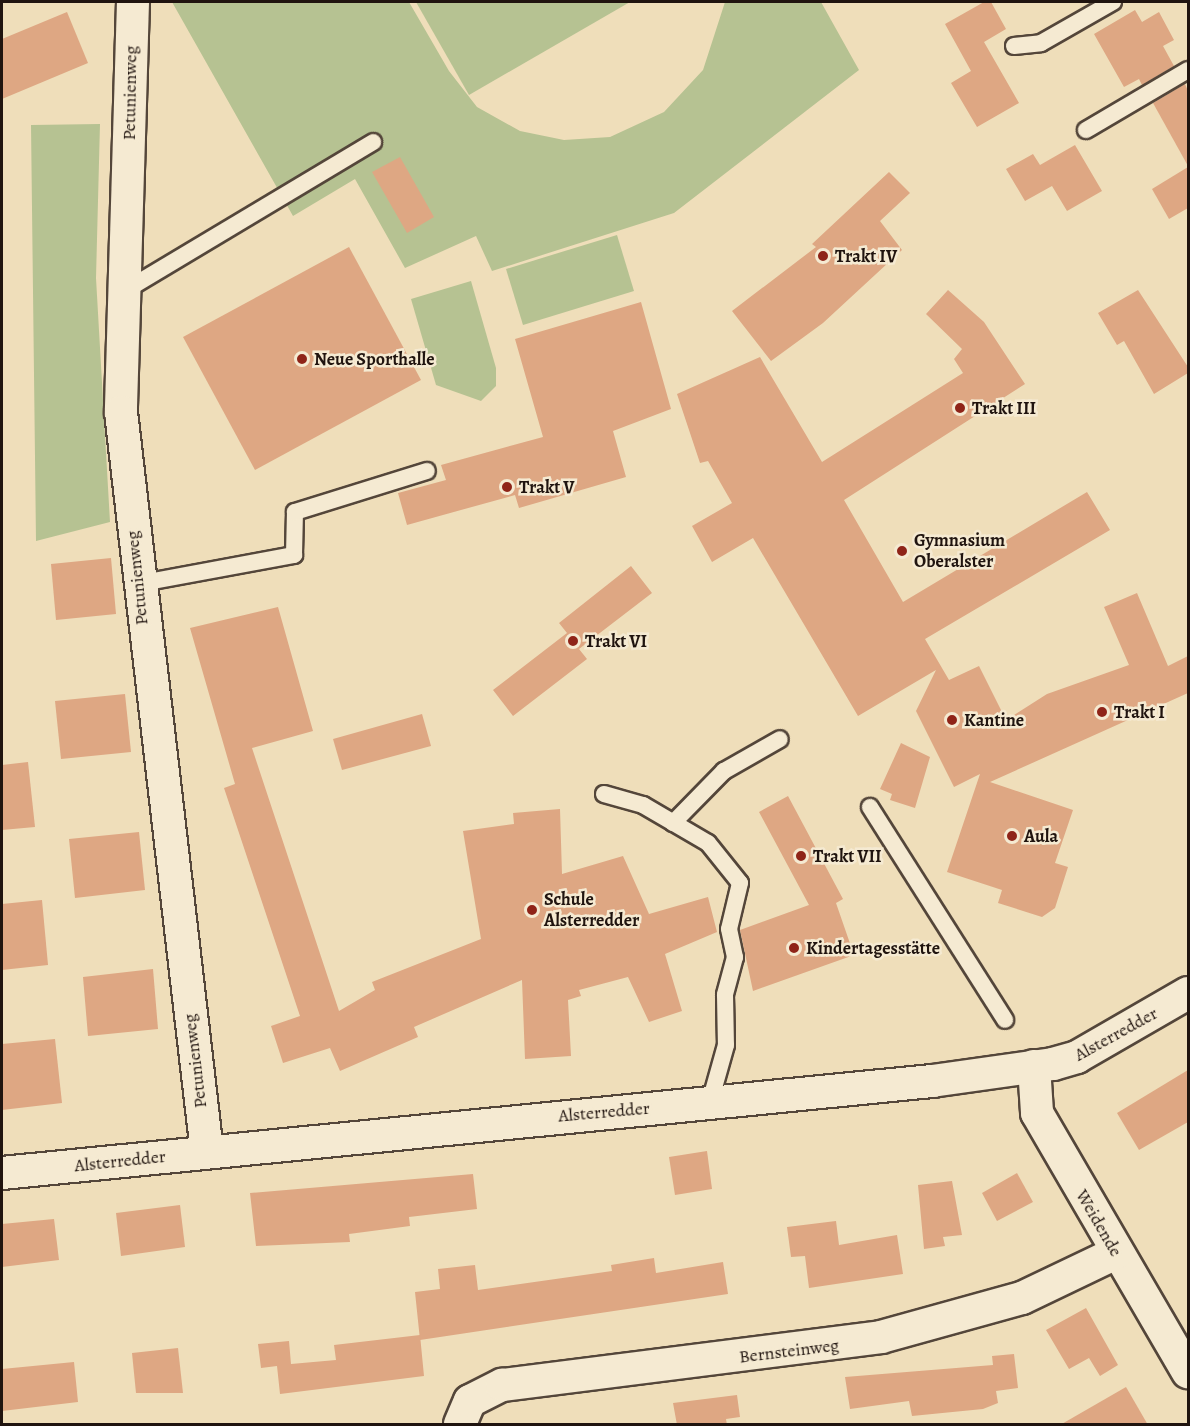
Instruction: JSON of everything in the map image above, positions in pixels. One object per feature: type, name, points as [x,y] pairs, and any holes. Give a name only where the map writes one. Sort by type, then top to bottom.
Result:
[{"type":"street","name":"Petunienweg","points":[[133,2],[121,412],[137,584],[207,1152]]},
{"type":"street","name":"Alsterredder","points":[[2,1173],[710,1102],[1034,1066],[1077,1058],[1188,993]]},
{"type":"street","name":"Weidende","points":[[1034,1066],[1037,1113],[1116,1253],[1188,1372]]},
{"type":"street","name":"Bernsteinweg","points":[[460,1420],[479,1394],[502,1385],[807,1351],[935,1325],[1022,1298],[1116,1253]]},
{"type":"lane","points":[[1014,46],[1041,43],[1113,2]]},
{"type":"lane","points":[[1086,130],[1188,70]]},
{"type":"lane","points":[[126,290],[373,142]]},
{"type":"lane","points":[[137,584],[294,555],[296,512],[427,471]]},
{"type":"lane","points":[[673,823],[724,771],[780,739]]},
{"type":"lane","points":[[604,794],[643,805],[708,843],[740,883],[729,929],[735,957],[725,995],[726,1045],[710,1102]]},
{"type":"lane","points":[[870,807],[1005,1020]]},
{"type":"green space","points":[[172,2],[409,2],[449,71],[477,107],[520,131],[564,140],[610,137],[664,112],[703,70],[725,2],[821,2],[859,70],[674,213],[492,271],[476,236],[405,268],[355,179],[293,216]]},
{"type":"green space","points":[[416,2],[630,2],[469,95]]},
{"type":"green space","points":[[100,124],[96,278],[110,522],[36,541],[31,125]]},
{"type":"green space","points":[[617,235],[634,291],[523,325],[506,269]]},
{"type":"green space","points":[[471,281],[496,368],[496,386],[481,401],[436,385],[411,299]]},
{"type":"building","points":[[984,2],[991,2],[1006,29],[984,42],[1019,103],[977,127],[951,83],[971,71],[945,24]]},
{"type":"building","points":[[1135,10],[1142,22],[1159,12],[1174,40],[1163,46],[1174,66],[1142,85],[1139,79],[1124,87],[1094,34]]},
{"type":"building","points":[[67,12],[88,63],[2,99],[2,39]]},
{"type":"building","points":[[1185,84],[1188,91],[1188,166],[1153,103]]},
{"type":"building","points":[[1075,145],[1102,191],[1067,211],[1052,186],[1025,201],[1006,169],[1033,154],[1040,165]]},
{"type":"building","points":[[400,157],[434,217],[407,233],[372,172]]},
{"type":"building","points":[[1188,167],[1188,208],[1169,219],[1152,189]]},
{"type":"building","points":[[889,172],[910,193],[880,221],[902,250],[823,323],[771,361],[732,311],[816,247],[812,244]]},
{"type":"building","name":"Neue Sporthalle","points":[[349,247],[421,380],[255,470],[183,337]]},
{"type":"building","points":[[948,290],[984,322],[1025,384],[844,500],[903,602],[1087,492],[1110,530],[925,639],[949,680],[979,666],[1006,720],[1047,694],[1129,665],[1104,607],[1137,593],[1168,666],[1188,656],[1188,693],[990,782],[1073,810],[1055,863],[1068,867],[1055,908],[1042,917],[998,903],[1002,890],[947,872],[980,774],[954,787],[916,711],[936,670],[858,716],[753,538],[712,562],[692,526],[732,503],[708,461],[700,463],[677,394],[760,357],[822,462],[963,373],[954,359],[962,349],[926,314]]},
{"type":"building","points":[[1138,290],[1188,367],[1188,373],[1154,394],[1124,341],[1117,345],[1098,313]]},
{"type":"building","points":[[641,302],[671,409],[613,431],[626,477],[519,508],[515,495],[407,525],[398,493],[446,480],[441,465],[543,437],[515,339]]},
{"type":"building","points":[[111,558],[116,614],[56,620],[51,564]]},
{"type":"building","name":"Trakt VI","points":[[631,566],[652,593],[579,649],[587,659],[513,716],[493,690],[567,633],[559,623]]},
{"type":"building","points":[[278,607],[313,731],[252,748],[339,1011],[375,990],[372,982],[481,939],[463,831],[514,824],[513,813],[560,809],[562,874],[623,856],[649,914],[708,897],[717,932],[665,954],[682,1011],[649,1022],[628,977],[579,990],[581,996],[568,1000],[571,1056],[525,1059],[522,980],[414,1027],[418,1037],[340,1071],[330,1048],[283,1063],[271,1026],[300,1016],[224,788],[235,784],[190,628]]},
{"type":"building","points":[[125,694],[131,752],[61,759],[55,701]]},
{"type":"building","points":[[422,714],[431,746],[342,770],[333,739]]},
{"type":"building","points":[[901,743],[930,757],[915,808],[890,800],[892,794],[880,789]]},
{"type":"building","points":[[28,762],[35,827],[2,830],[2,765]]},
{"type":"building","points":[[788,796],[843,899],[836,903],[854,955],[753,991],[740,930],[809,905],[759,812]]},
{"type":"building","points":[[139,832],[145,890],[75,898],[69,839]]},
{"type":"building","points":[[42,900],[48,965],[2,970],[2,904]]},
{"type":"building","points":[[153,969],[158,1029],[88,1036],[83,977]]},
{"type":"building","points":[[55,1039],[62,1103],[2,1110],[2,1044]]},
{"type":"building","points":[[1188,1070],[1188,1122],[1139,1150],[1117,1113]]},
{"type":"building","points":[[707,1151],[712,1189],[675,1195],[669,1157]]},
{"type":"building","points":[[1017,1173],[1033,1202],[997,1221],[982,1193]]},
{"type":"building","points":[[473,1174],[477,1209],[409,1217],[410,1226],[349,1234],[350,1242],[256,1246],[250,1193]]},
{"type":"building","points":[[952,1181],[962,1235],[943,1237],[945,1246],[924,1249],[918,1185]]},
{"type":"building","points":[[180,1205],[185,1247],[121,1256],[116,1213]]},
{"type":"building","points":[[54,1219],[59,1260],[2,1267],[2,1224]]},
{"type":"building","points":[[836,1221],[839,1245],[897,1235],[903,1274],[809,1288],[805,1256],[791,1257],[787,1227]]},
{"type":"building","points":[[654,1258],[656,1273],[723,1262],[728,1294],[420,1340],[415,1292],[440,1289],[438,1269],[475,1265],[478,1290],[612,1271],[611,1265]]},
{"type":"building","points":[[1086,1308],[1118,1365],[1100,1376],[1089,1358],[1069,1369],[1046,1330]]},
{"type":"building","points":[[420,1335],[424,1376],[280,1394],[277,1366],[261,1368],[258,1344],[289,1341],[291,1364],[336,1360],[334,1345]]},
{"type":"building","points":[[178,1348],[183,1393],[136,1393],[132,1353]]},
{"type":"building","points":[[1014,1354],[1018,1388],[996,1391],[998,1403],[983,1409],[912,1416],[909,1401],[850,1409],[845,1377],[993,1365],[992,1356]]},
{"type":"building","points":[[74,1362],[78,1402],[2,1411],[2,1369]]},
{"type":"building","points":[[1126,1387],[1148,1425],[1060,1425]]},
{"type":"building","points":[[737,1395],[740,1417],[726,1419],[727,1425],[677,1425],[673,1403]]},
{"type":"place","name":"Trakt IV","points":[[823,256]]},
{"type":"place","name":"Neue Sporthalle","points":[[302,359]]},
{"type":"place","name":"Trakt III","points":[[960,408]]},
{"type":"place","name":"Trakt V","points":[[507,487]]},
{"type":"place","name":"Gymnasium Oberalster","points":[[902,551]]},
{"type":"place","name":"Trakt VI","points":[[573,641]]},
{"type":"place","name":"Trakt I","points":[[1102,712]]},
{"type":"place","name":"Kantine","points":[[952,720]]},
{"type":"place","name":"Aula","points":[[1012,836]]},
{"type":"place","name":"Trakt VII","points":[[801,856]]},
{"type":"place","name":"Schule Alsterredder","points":[[532,910]]},
{"type":"place","name":"Kindertagesstätte","points":[[794,948]]}]
